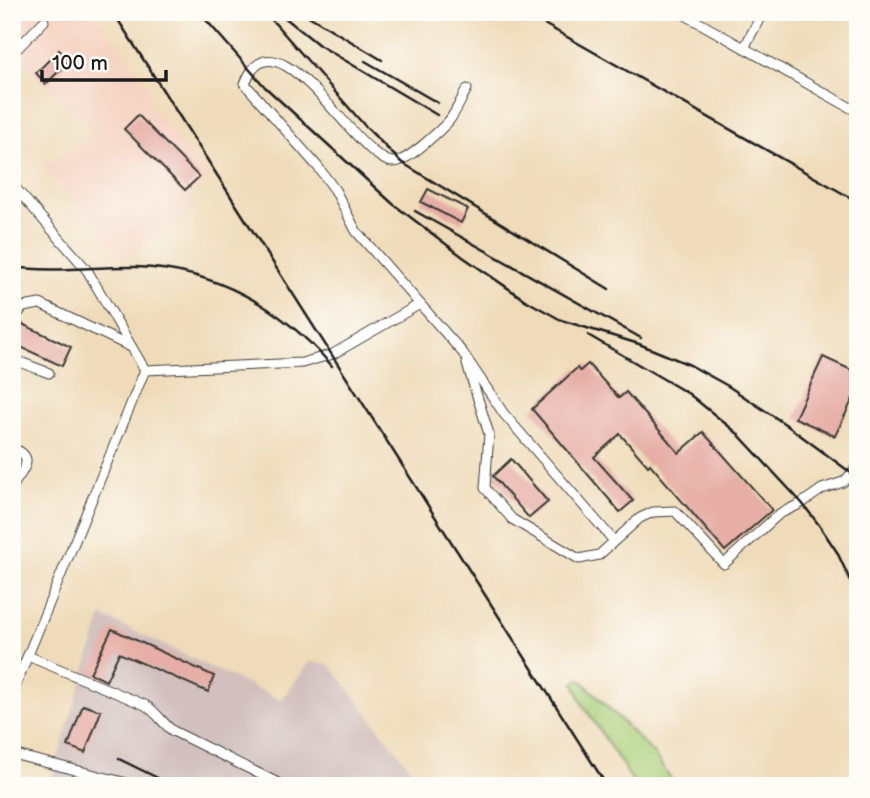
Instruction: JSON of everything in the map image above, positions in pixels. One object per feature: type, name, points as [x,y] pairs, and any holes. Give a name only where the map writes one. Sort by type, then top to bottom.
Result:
[{"type":"street","points":[[680,12],[858,112]]},
{"type":"street","points":[[744,48],[763,12]]},
{"type":"street","points":[[847,12],[858,19]]},
{"type":"street","points":[[12,54],[44,21]]},
{"type":"street","points":[[467,89],[450,120],[401,162],[388,162],[370,150],[296,71],[276,62],[260,62],[250,70],[245,84],[318,167],[335,190],[356,232],[463,353],[504,414],[614,541]]},
{"type":"street","points":[[12,184],[87,270],[145,370]]},
{"type":"street","points":[[145,370],[302,363],[333,354],[420,303]]},
{"type":"street","points":[[12,321],[23,307],[40,304],[132,348]]},
{"type":"street","points":[[463,353],[489,434],[485,488],[512,519],[579,559],[599,555],[640,518],[653,512],[675,511],[724,564],[779,514],[822,489],[843,482],[858,464]]},
{"type":"street","points":[[12,359],[48,373]]},
{"type":"street","points":[[12,694],[145,370]]},
{"type":"street","points":[[12,448],[22,451],[27,456],[27,462],[12,487]]},
{"type":"street","points":[[849,476],[858,486]]},
{"type":"street","points":[[28,656],[145,705],[154,710],[173,731],[284,786]]},
{"type":"street","points":[[12,754],[139,786]]},
{"type":"shaded area","points":[[12,12],[93,12],[154,94],[146,100],[209,179],[189,195],[197,207],[123,259],[43,167],[95,133],[12,50]]},
{"type":"shaded area","points":[[102,616],[281,700],[310,662],[330,665],[424,786],[49,786]]},
{"type":"green space","points":[[580,679],[652,752],[676,786],[636,786],[583,705],[574,683]]},
{"type":"building","points":[[59,50],[69,61],[46,84],[36,73]]},
{"type":"building","points":[[138,115],[199,177],[185,190],[124,129]]},
{"type":"building","points":[[428,189],[468,209],[461,223],[421,202]]},
{"type":"building","points":[[20,323],[71,347],[62,366],[12,343]]},
{"type":"building","points":[[823,357],[858,373],[858,388],[835,436],[795,418]]},
{"type":"building","points":[[588,364],[619,398],[626,392],[679,453],[703,432],[772,510],[725,551],[650,464],[648,466],[620,434],[594,457],[633,501],[620,512],[532,409],[577,368],[580,371]]},
{"type":"building","points":[[511,459],[548,502],[529,518],[493,476]]},
{"type":"building","points":[[112,629],[214,676],[208,692],[119,653],[106,681],[90,673]]},
{"type":"building","points":[[83,705],[101,711],[85,753],[68,746]]},
{"type":"railway","points":[[113,12],[607,786]]},
{"type":"railway","points":[[199,12],[265,87],[393,204],[463,257],[525,300],[561,320],[639,344],[690,365],[728,386],[858,478]]},
{"type":"railway","points":[[265,12],[365,126],[401,162],[609,289]]},
{"type":"railway","points":[[278,12],[319,45],[437,115]]},
{"type":"railway","points":[[302,12],[382,60]]},
{"type":"railway","points":[[523,12],[858,202]]},
{"type":"railway","points":[[365,61],[438,103]]},
{"type":"railway","points":[[415,211],[641,338]]},
{"type":"railway","points":[[12,267],[136,267],[193,275],[244,295],[268,309],[291,326],[332,366]]},
{"type":"railway","points":[[588,335],[689,394],[737,433],[819,525],[837,552],[858,607]]},
{"type":"railway","points":[[119,759],[174,786]]}]
